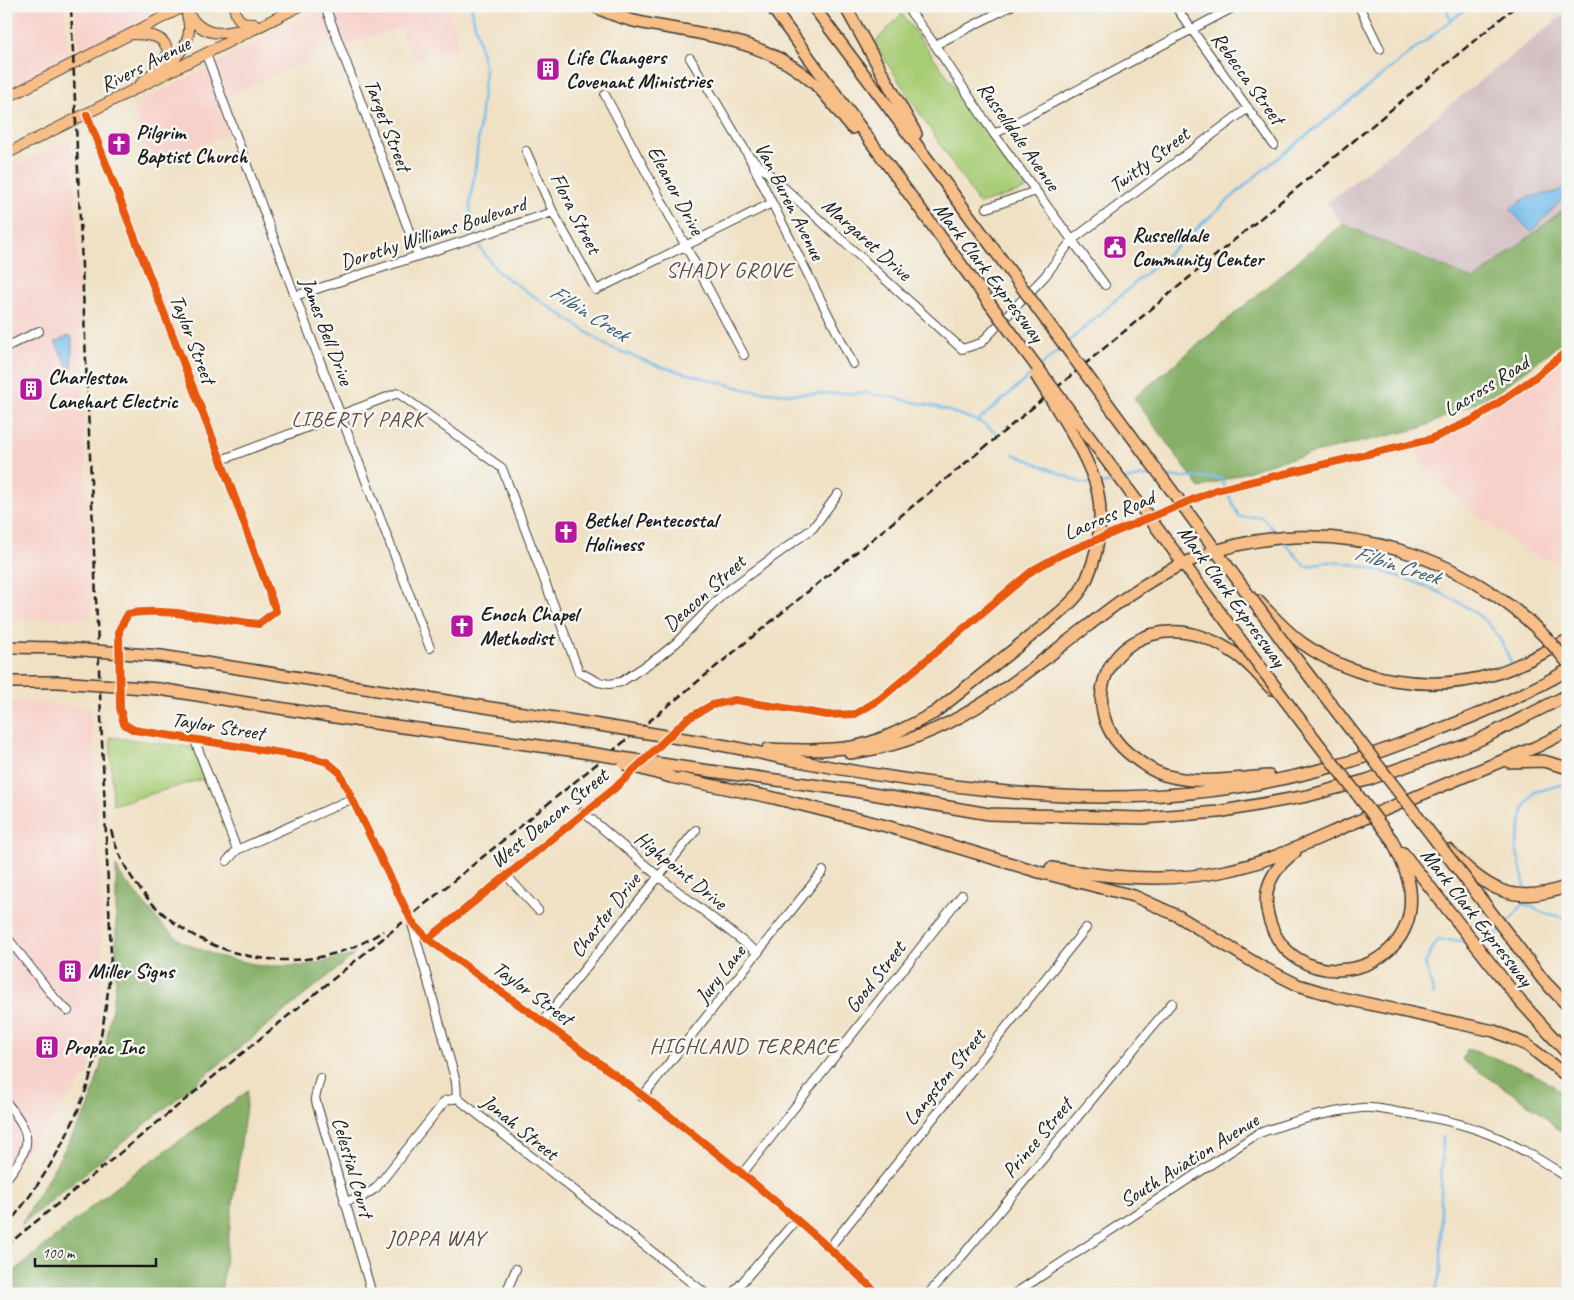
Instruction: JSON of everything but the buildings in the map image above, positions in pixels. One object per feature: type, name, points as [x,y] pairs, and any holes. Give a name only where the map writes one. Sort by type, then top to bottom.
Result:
[{"type":"highway","points":[[594,6],[622,18],[744,42],[779,57],[816,85],[892,172]]},
{"type":"highway","name":"Mark Clark Expressway","points":[[771,6],[919,209],[1288,704],[1520,1002],[1568,1054]]},
{"type":"highway","name":"Mark Clark Expressway","points":[[813,6],[1418,818],[1544,981],[1568,1006]]},
{"type":"highway","points":[[845,6],[948,187]]},
{"type":"highway","points":[[6,647],[57,648],[161,656],[750,749],[830,749],[854,746],[913,724],[934,712],[1058,615],[1080,591],[1093,559],[1099,516],[1095,481],[1078,443],[996,312]]},
{"type":"highway","points":[[786,750],[819,755],[878,750],[929,734],[965,716],[997,694],[1152,580],[1200,557],[1231,547],[1277,539],[1338,539],[1404,551],[1447,567],[1502,599],[1527,620],[1568,663]]},
{"type":"highway","points":[[1244,586],[1285,630],[1303,644],[1338,663],[1372,675],[1406,682],[1447,683],[1494,674],[1528,661],[1568,640]]},
{"type":"highway","points":[[1288,704],[1238,656],[1215,643],[1190,634],[1161,633],[1140,638],[1114,659],[1102,687],[1104,720],[1117,742],[1137,760],[1166,776],[1193,781],[1306,773]]},
{"type":"highway","points":[[750,749],[792,760],[996,791],[1040,795],[1172,795],[1252,785],[1361,758],[1451,726],[1511,699],[1568,670]]},
{"type":"highway","points":[[6,682],[58,682],[159,689],[367,722],[546,745],[681,767],[849,790],[989,814],[1142,818],[1218,812],[1306,796],[1366,780],[1477,741],[1568,695]]},
{"type":"highway","points":[[995,858],[1120,878],[1187,877],[1241,867],[1320,837],[1568,731]]},
{"type":"highway","points":[[576,750],[671,777],[770,797],[857,819],[1040,872],[1134,896],[1158,906],[1260,966],[1298,985],[1359,1002],[1474,1025],[1510,1037],[1527,1045],[1568,1077]]},
{"type":"highway","points":[[1488,766],[1530,760],[1554,763],[1568,768]]},
{"type":"highway","points":[[1418,818],[1466,868],[1491,887],[1507,893],[1533,895],[1568,886]]},
{"type":"highway","points":[[1320,837],[1283,860],[1275,870],[1266,894],[1266,907],[1273,934],[1290,953],[1308,965],[1338,970],[1363,968],[1391,949],[1404,928],[1408,916],[1410,891],[1408,878],[1392,840]]},
{"type":"main road","points":[[184,6],[197,26],[207,31],[225,33],[264,24]]},
{"type":"main road","points":[[157,79],[162,70],[181,53],[188,41],[189,22],[184,6]]},
{"type":"main road","name":"Rivers Avenue","points":[[6,98],[184,6]]},
{"type":"main road","points":[[235,6],[234,12],[238,19],[246,24],[264,24]]},
{"type":"main road","name":"Rivers Avenue","points":[[6,154],[87,115],[300,6]]},
{"type":"main road","points":[[130,34],[157,37],[164,41],[168,52],[161,67],[147,76],[137,89]]},
{"type":"street","name":"Target Street","points":[[325,6],[418,255]]},
{"type":"street","name":"Russelldale Avenue","points":[[906,6],[936,45],[994,134],[1106,285]]},
{"type":"street","points":[[936,45],[1011,6]]},
{"type":"street","name":"Rebecca Street","points":[[1175,6],[1274,145]]},
{"type":"street","points":[[994,134],[1236,6]]},
{"type":"street","points":[[1359,6],[1380,49]]},
{"type":"street","name":"James Bell Drive","points":[[206,54],[295,296],[430,648]]},
{"type":"street","name":"Van Buren Avenue","points":[[690,58],[748,155],[853,364]]},
{"type":"street","name":"Eleanor Drive","points":[[605,95],[744,355]]},
{"type":"street","name":"Twitty Street","points":[[962,348],[981,343],[1046,276],[1072,240],[1248,108]]},
{"type":"street","name":"Taylor Street","points":[[87,115],[221,460],[276,610],[259,624],[142,611],[128,614],[119,630],[120,708],[124,724],[134,730],[313,758],[327,762],[339,772],[412,922],[428,938],[543,1022],[742,1174],[829,1248],[878,1294]]},
{"type":"street","name":"Flora Street","points":[[526,151],[553,212],[596,290],[686,246]]},
{"type":"street","name":"Margaret Drive","points":[[748,155],[962,348]]},
{"type":"street","points":[[987,208],[1036,191]]},
{"type":"street","points":[[686,246],[772,203]]},
{"type":"street","name":"Dorothy Williams Boulevard","points":[[295,296],[553,212]]},
{"type":"street","points":[[6,347],[39,331]]},
{"type":"street","name":"Lacross Road","points":[[687,719],[712,705],[735,700],[827,715],[855,714],[878,701],[1033,570],[1062,554],[1237,483],[1431,439],[1474,419],[1534,378],[1568,350]]},
{"type":"street","name":"Deacon Street","points":[[341,416],[398,393],[502,468],[579,672],[598,682],[610,684],[622,682],[676,643],[724,594],[813,528],[838,494]]},
{"type":"street","points":[[221,460],[341,416]]},
{"type":"street","name":"West Deacon Street","points":[[428,938],[614,789],[687,719]]},
{"type":"street","points":[[195,741],[237,850]]},
{"type":"street","points":[[227,861],[237,850],[351,799]]},
{"type":"street","name":"Highpoint Drive","points":[[583,812],[658,876],[758,953]]},
{"type":"street","name":"Charter Drive","points":[[543,1022],[696,830]]},
{"type":"street","name":"Jury Lane","points":[[642,1097],[823,871]]},
{"type":"street","points":[[506,875],[538,910]]},
{"type":"street","name":"Good Street","points":[[742,1174],[962,895]]},
{"type":"street","name":"Jonah Street","points":[[412,922],[456,1082],[457,1098],[706,1294]]},
{"type":"street","name":"Langston Street","points":[[829,1248],[1086,928]]},
{"type":"street","points":[[6,936],[57,1001],[68,1011]]},
{"type":"street","name":"Prince Street","points":[[928,1294],[953,1267],[1172,1003]]},
{"type":"street","name":"Celestial Court","points":[[320,1078],[314,1098],[372,1294]]},
{"type":"street","points":[[344,1202],[364,1196],[376,1188],[445,1102],[457,1098]]},
{"type":"street","points":[[6,1102],[23,1124],[27,1138],[19,1161],[6,1179]]},
{"type":"street","name":"South Aviation Avenue","points":[[1014,1294],[1257,1134],[1299,1118],[1363,1108],[1434,1117],[1477,1128],[1519,1146],[1567,1178]]},
{"type":"street","points":[[732,1294],[796,1220]]},
{"type":"street","points":[[502,1294],[507,1290],[516,1269]]},
{"type":"shaded area","points":[[12,6],[64,6],[69,59],[6,91],[6,9]]},
{"type":"shaded area","points":[[75,6],[174,6],[78,54]]},
{"type":"shaded area","points":[[328,6],[448,6],[459,47],[413,60],[401,27],[347,44],[338,40],[314,51],[316,57],[223,98],[235,132],[152,163],[133,106]]},
{"type":"shaded area","points":[[1568,11],[1568,206],[1474,280],[1342,224],[1327,203]]},
{"type":"shaded area","points":[[70,139],[75,187],[92,617],[6,620],[6,171]]},
{"type":"shaded area","points":[[1568,350],[1568,566],[1533,555],[1479,516],[1421,465],[1414,442],[1475,419]]},
{"type":"shaded area","points":[[6,701],[91,707],[103,921],[101,1010],[88,1073],[19,1161],[6,1171]]},
{"type":"green space","points":[[902,14],[1026,185],[1025,190],[979,204],[874,43]]},
{"type":"green space","points":[[1568,206],[1568,338],[1496,393],[1421,428],[1276,462],[1200,488],[1134,398],[1342,224],[1474,280]]},
{"type":"green space","points":[[110,737],[198,748],[209,777],[113,805]]},
{"type":"green space","points":[[116,866],[121,876],[162,925],[182,942],[217,956],[263,966],[304,966],[354,955],[21,1225],[89,1107],[105,1049],[116,983]]},
{"type":"green space","points":[[1467,1049],[1507,1062],[1533,1074],[1568,1098],[1568,1138],[1536,1109],[1462,1060]]},
{"type":"green space","points":[[248,1091],[221,1294],[6,1294],[6,1278],[118,1185]]},
{"type":"water","points":[[1568,185],[1568,193],[1531,232],[1510,209],[1526,198],[1556,192]]},
{"type":"water","points":[[69,336],[72,337],[72,368],[69,369],[55,342]]},
{"type":"waterway","name":"Filbin Creek","points":[[471,6],[485,70],[470,203],[472,224],[481,249],[498,272],[609,347],[659,366],[748,390],[787,394],[865,393],[895,398],[937,407],[978,421],[995,432]]},
{"type":"waterway","points":[[1447,6],[1450,22]]},
{"type":"waterway","points":[[1066,344],[1258,174],[1469,6]]},
{"type":"waterway","points":[[1040,367],[1062,347]]},
{"type":"waterway","points":[[978,421],[1032,374]]},
{"type":"waterway","name":"Filbin Creek","points":[[1014,454],[1082,483],[1093,484]]},
{"type":"waterway","name":"Filbin Creek","points":[[1125,480],[1144,476],[1157,476]]},
{"type":"waterway","name":"Filbin Creek","points":[[1167,477],[1221,478],[1239,517],[1262,517],[1278,535]]},
{"type":"waterway","name":"Filbin Creek","points":[[1098,484],[1117,482]]},
{"type":"waterway","name":"Filbin Creek","points":[[1285,543],[1306,567],[1325,562],[1365,567],[1412,581],[1457,602],[1475,613],[1493,629],[1512,665]]},
{"type":"waterway","name":"Filbin Creek","points":[[1515,670],[1518,677]]},
{"type":"waterway","points":[[1526,891],[1516,848],[1524,808],[1535,792],[1568,783]]},
{"type":"waterway","points":[[1505,926],[1524,903],[1525,899]]},
{"type":"waterway","name":"Filbin Creek","points":[[1525,904],[1544,913],[1568,918]]},
{"type":"waterway","points":[[1477,941],[1490,941],[1501,930]]},
{"type":"waterway","points":[[1434,995],[1425,963],[1437,940],[1469,941]]},
{"type":"waterway","points":[[1435,1294],[1441,1270],[1443,1137]]},
{"type":"railway","points":[[6,1227],[51,1164],[82,1100],[102,1031],[108,994],[111,954],[71,6]]},
{"type":"railway","points":[[6,1246],[990,443],[1516,6]]},
{"type":"railway","points":[[111,830],[127,870],[153,904],[185,930],[222,948],[262,958],[304,959],[345,950],[383,931]]},
{"type":"cycle path","points":[[87,115],[221,460],[276,611],[259,624],[175,613],[142,612],[128,614],[119,630],[120,708],[124,724],[134,730],[313,758],[327,762],[339,772],[412,922],[428,939],[602,1065],[716,1152],[826,1245],[878,1294]]},
{"type":"cycle path","points":[[428,939],[614,789],[687,719],[712,705],[735,700],[827,715],[855,714],[879,700],[1033,570],[1062,554],[1216,490],[1431,439],[1475,419],[1534,378],[1568,350]]},
{"type":"place","name":"Life Changers Covenant Ministries","points":[[548,69]]},
{"type":"place","name":"Pilgrim Baptist Church","points":[[119,144]]},
{"type":"place","name":"Russelldale Community Center","points":[[1115,247]]},
{"type":"place","name":"Charleston Lanehart Electric","points":[[31,389]]},
{"type":"place","name":"Bethel Pentecostal Holiness","points":[[566,532]]},
{"type":"place","name":"Enoch Chapel Methodist","points":[[462,626]]},
{"type":"place","name":"Miller Signs","points":[[70,971]]},
{"type":"place","name":"Propac Inc","points":[[47,1047]]},
{"type":"district","name":"SHADY GROVE","points":[[730,270]]},
{"type":"district","name":"LIBERTY PARK","points":[[358,419]]},
{"type":"district","name":"HIGHLAND TERRACE","points":[[744,1046]]},
{"type":"district","name":"JOPPA WAY","points":[[436,1238]]}]
